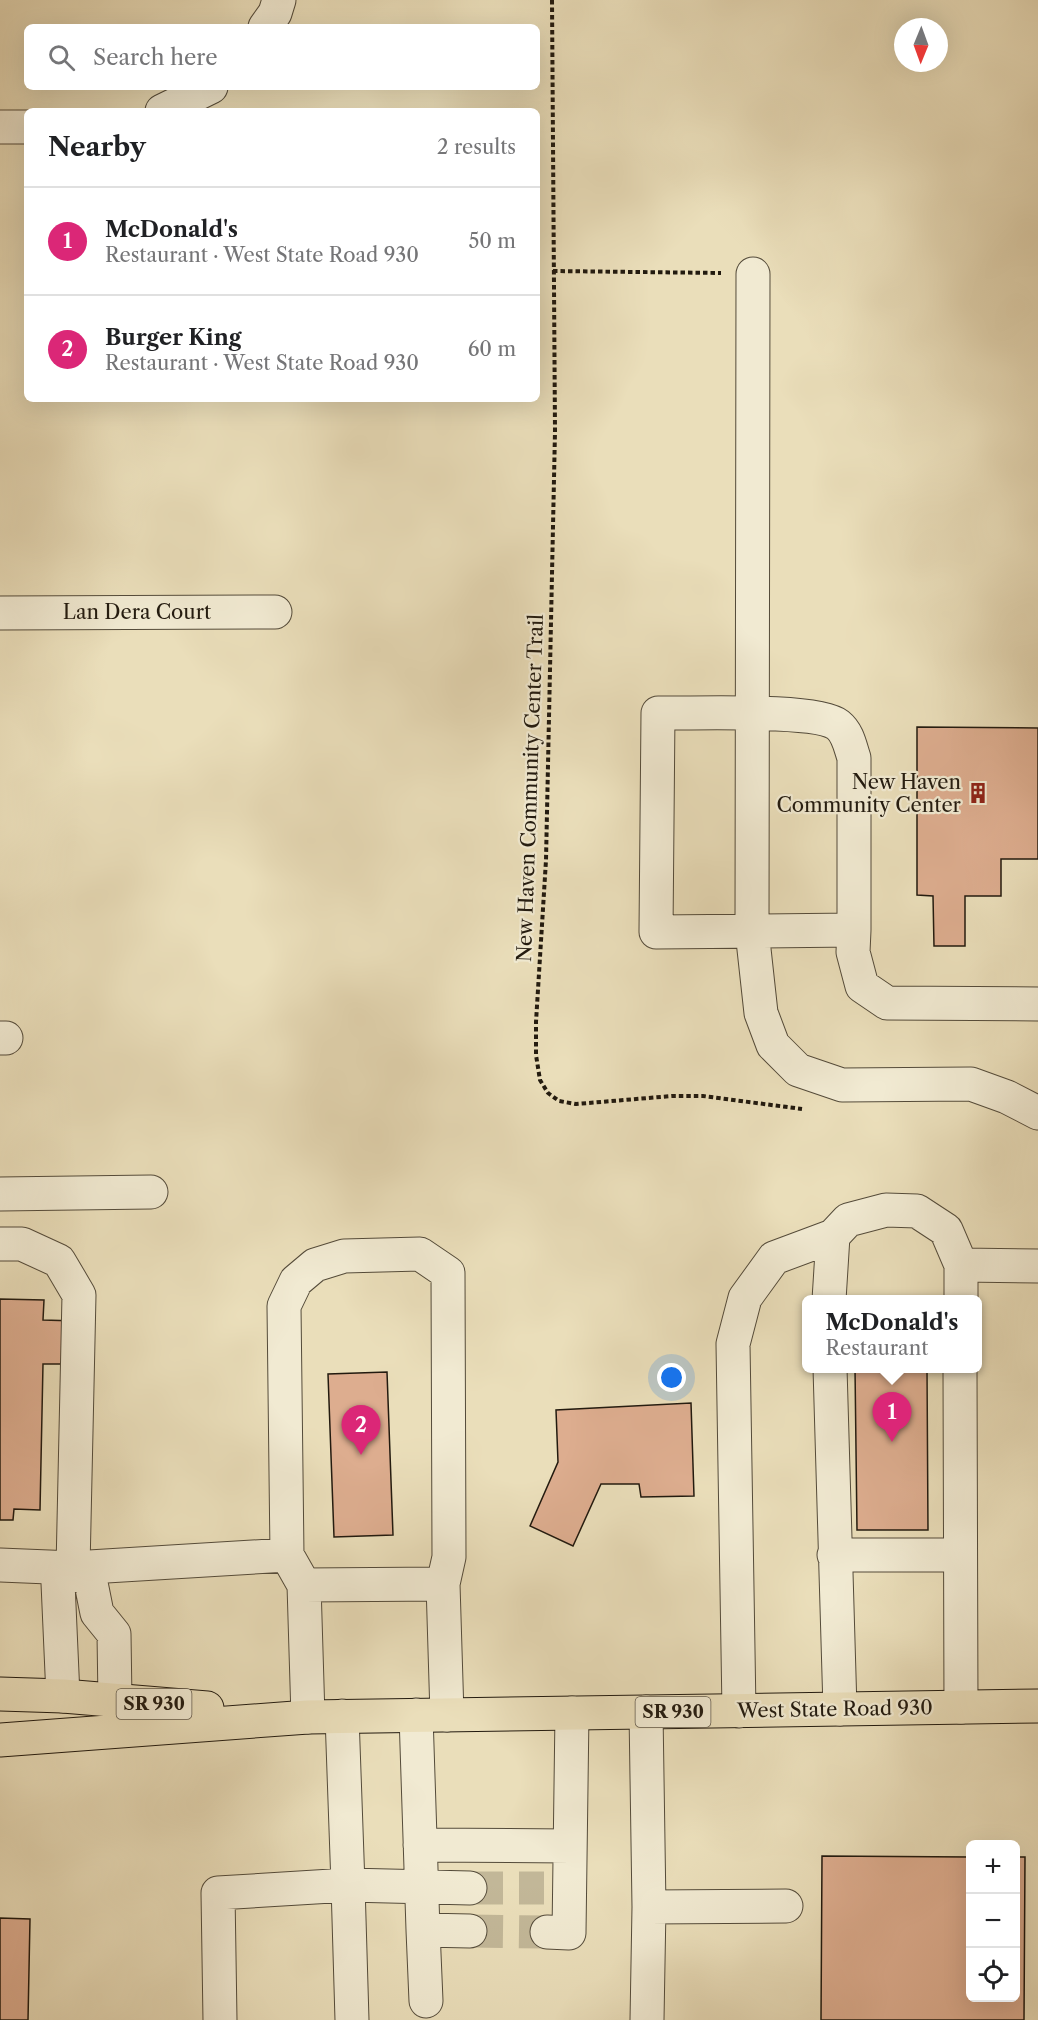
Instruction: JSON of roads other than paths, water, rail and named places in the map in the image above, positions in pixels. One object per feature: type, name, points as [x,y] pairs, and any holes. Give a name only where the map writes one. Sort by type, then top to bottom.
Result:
[{"type":"highway","name":"SR 930","points":[[0,1694],[63,1696],[308,1717]]},
{"type":"highway","name":"West State Road 930","points":[[308,1717],[1038,1706]]},
{"type":"highway","name":"SR 930","points":[[0,1740],[308,1717]]},
{"type":"street","points":[[267,24],[275,13],[279,0]]},
{"type":"street","points":[[168,108],[205,90]]},
{"type":"street","points":[[0,127],[24,127]]},
{"type":"street","points":[[753,274],[752,931],[761,1013],[773,1045],[798,1070],[842,1085],[971,1084],[1007,1097],[1038,1113]]},
{"type":"street","name":"Lan Dera Court","points":[[0,613],[275,612]]},
{"type":"street","points":[[854,930],[657,932],[658,713],[751,714],[823,720],[837,724],[846,734],[854,758],[854,930],[853,952],[862,986],[887,1003],[1038,1004]]},
{"type":"street","points":[[0,1194],[152,1192]]},
{"type":"street","points":[[739,1711],[733,1344],[746,1298],[774,1258],[833,1236],[848,1220],[886,1210],[917,1211],[946,1230],[961,1265],[961,1295]]},
{"type":"street","points":[[829,1295],[833,1236]]},
{"type":"street","points":[[0,1244],[22,1244],[59,1261],[79,1295],[73,1568],[58,1582],[63,1696]]},
{"type":"street","points":[[308,1717],[304,1585],[286,1555],[284,1306],[296,1281],[315,1265],[344,1256],[420,1254],[448,1273],[449,1557],[442,1584],[420,1845],[426,2001]]},
{"type":"street","points":[[961,1265],[1038,1266]]},
{"type":"street","points":[[830,1373],[840,1709]]},
{"type":"street","points":[[960,1373],[961,1707]]},
{"type":"street","points":[[0,1565],[73,1568],[286,1555]]},
{"type":"street","points":[[834,1555],[959,1555]]},
{"type":"street","points":[[73,1568],[91,1583],[97,1612],[114,1634],[115,1701]]},
{"type":"street","points":[[304,1585],[442,1584]]},
{"type":"street","points":[[646,1712],[649,1907],[647,2020]]},
{"type":"street","points":[[547,1932],[569,1933],[557,1889],[570,1846],[572,1713]]},
{"type":"street","points":[[342,1716],[352,2020]]},
{"type":"street","points":[[420,1845],[570,1846]]},
{"type":"street","points":[[220,2020],[218,1893],[348,1885],[470,1888]]},
{"type":"street","points":[[649,1907],[786,1906]]},
{"type":"street","points":[[423,1930],[470,1931]]},
{"type":"tunnel","points":[[470,1888],[544,1888]]},
{"type":"tunnel","points":[[470,1931],[547,1932]]},
{"type":"place","name":"New Haven Community Center","points":[[978,793]]},
{"type":"place","name":"McDonald's","points":[[892,1442]]},
{"type":"place","name":"Burger King","points":[[361,1455]]}]
